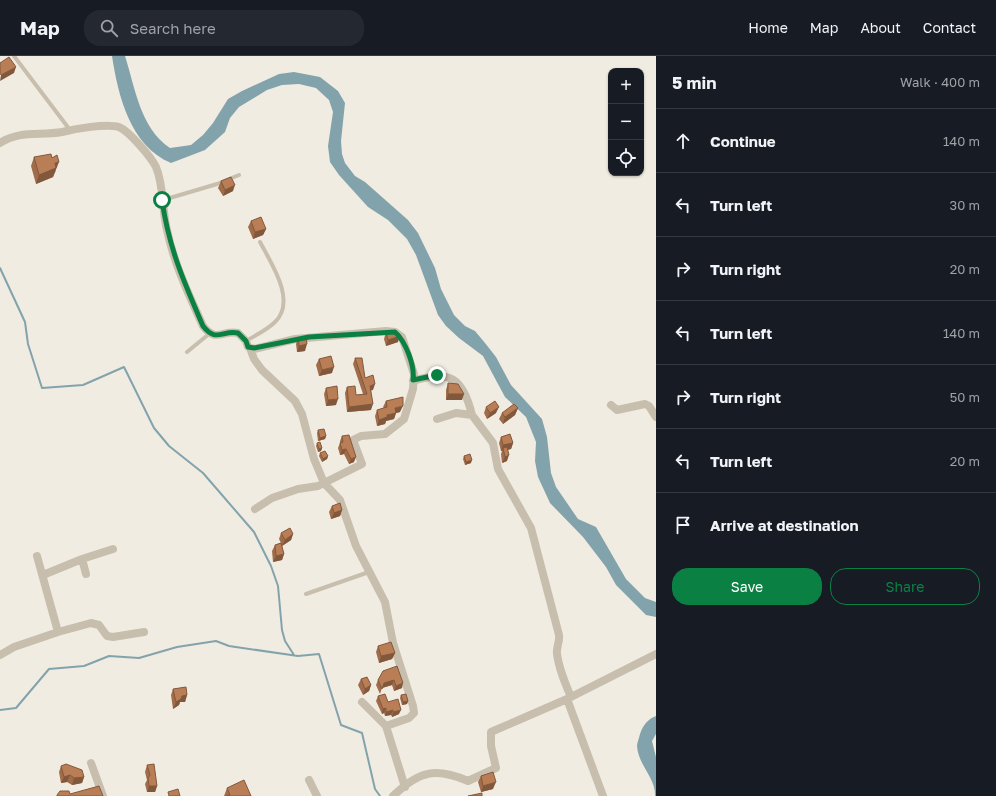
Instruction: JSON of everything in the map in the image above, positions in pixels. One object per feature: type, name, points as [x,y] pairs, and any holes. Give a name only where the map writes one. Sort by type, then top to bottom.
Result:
[{"type":"street","points":[[0,143],[21,134],[49,134],[108,126],[119,127],[130,134],[155,166],[167,230],[178,268],[203,326],[209,334],[217,336],[235,332],[242,335],[248,344],[254,359],[262,370],[295,401],[302,414],[314,459],[324,483],[340,500],[356,546],[385,602],[393,643],[414,713],[409,718],[386,726]]},
{"type":"street","points":[[248,344],[309,337],[395,332],[402,337],[414,374],[404,419],[385,434],[361,436],[354,440],[362,464],[324,483],[285,493],[272,498],[255,509]]},
{"type":"street","points":[[413,380],[437,375],[450,377],[460,383],[468,398],[472,415],[493,443],[498,469],[531,528],[559,635],[557,653],[558,659],[569,698],[604,796]]},
{"type":"street","points":[[611,405],[617,410],[645,404],[649,406],[656,417]]},
{"type":"street","points":[[437,419],[456,412],[472,415]]},
{"type":"street","points":[[43,575],[82,559],[113,549]]},
{"type":"street","points":[[37,556],[58,632]]},
{"type":"street","points":[[82,559],[86,574]]},
{"type":"street","points":[[0,655],[14,647],[58,632],[91,623],[99,625],[107,636],[113,637],[144,632]]},
{"type":"street","points":[[393,796],[425,773],[440,773],[468,781],[496,768],[491,746],[491,732],[569,698],[656,654]]},
{"type":"street","points":[[362,702],[386,726],[405,786]]},
{"type":"street","points":[[91,763],[103,796]]},
{"type":"street","points":[[309,780],[317,796]]},
{"type":"lane","points":[[14,56],[70,130]]},
{"type":"lane","points":[[162,200],[217,184],[239,175]]},
{"type":"lane","points":[[248,344],[275,322],[282,310],[284,297],[260,242]]},
{"type":"lane","points":[[187,352],[209,334]]},
{"type":"lane","points":[[306,594],[369,572]]},
{"type":"water","points":[[112,56],[125,56],[145,118],[160,140],[170,148],[191,145],[203,135],[213,123],[228,99],[279,74],[294,72],[320,77],[338,91],[345,103],[341,141],[342,154],[345,163],[355,176],[365,182],[408,220],[418,233],[435,268],[441,289],[454,315],[465,326],[475,331],[496,357],[511,385],[542,419],[547,437],[551,473],[556,487],[578,519],[596,527],[626,579],[645,598],[656,602],[656,617],[646,615],[616,585],[606,567],[583,537],[550,503],[538,477],[535,461],[536,442],[526,417],[505,397],[483,356],[459,338],[446,326],[438,315],[416,255],[407,239],[388,220],[368,207],[339,175],[330,162],[328,146],[333,112],[329,100],[316,88],[299,84],[282,85],[267,90],[239,107],[230,118],[225,132],[205,150],[171,163],[157,155],[145,145],[128,118],[122,103]]},
{"type":"water","points":[[656,716],[656,734],[652,741],[656,757],[655,796],[653,783],[640,759],[637,746],[644,725]]},
{"type":"building","points":[[9,57],[16,67],[1,75],[0,63]]},
{"type":"building","points":[[51,154],[52,158],[57,155],[59,162],[55,163],[56,168],[39,175],[34,157]]},
{"type":"building","points":[[231,177],[235,185],[225,190],[221,181]]},
{"type":"building","points":[[261,217],[266,229],[255,232],[251,221]]},
{"type":"building","points":[[395,331],[400,334],[400,336],[388,340],[386,332]]},
{"type":"building","points":[[298,338],[306,338],[307,344],[299,346]]},
{"type":"building","points":[[331,356],[334,367],[322,370],[319,359]]},
{"type":"building","points":[[355,358],[362,358],[365,378],[373,375],[375,384],[370,386],[373,404],[349,407],[347,387],[355,386],[356,395],[367,394]]},
{"type":"building","points":[[448,383],[458,384],[464,394],[448,394]]},
{"type":"building","points":[[337,386],[338,399],[328,400],[326,388]]},
{"type":"building","points":[[403,397],[403,406],[395,408],[396,413],[387,415],[387,417],[379,420],[377,410],[387,407],[386,401]]},
{"type":"building","points":[[495,401],[499,407],[490,413],[486,407]]},
{"type":"building","points":[[514,404],[518,408],[505,417],[502,413]]},
{"type":"building","points":[[324,429],[326,436],[320,438],[318,430]]},
{"type":"building","points":[[510,434],[513,443],[503,445],[501,437]]},
{"type":"building","points":[[349,435],[356,457],[351,459],[346,449],[342,450],[340,443],[343,442],[342,436]]},
{"type":"building","points":[[320,442],[322,448],[319,449],[317,443]]},
{"type":"building","points":[[507,447],[509,455],[505,457],[503,448]]},
{"type":"building","points":[[325,451],[328,456],[323,459],[320,453]]},
{"type":"building","points":[[470,454],[472,460],[466,462],[464,456]]},
{"type":"building","points":[[340,503],[342,510],[334,513],[332,506]]},
{"type":"building","points":[[290,528],[293,534],[285,540],[281,533]]},
{"type":"building","points":[[281,543],[284,554],[276,556],[275,545]]},
{"type":"building","points":[[391,642],[395,653],[381,656],[378,646]]},
{"type":"building","points":[[397,666],[403,683],[396,686],[394,680],[384,683],[382,689],[378,680],[383,671]]},
{"type":"building","points":[[367,677],[371,685],[365,689],[361,679]]},
{"type":"building","points":[[186,687],[187,695],[182,696],[181,699],[176,702],[173,689]]},
{"type":"building","points":[[385,694],[388,702],[398,699],[401,710],[386,712],[386,708],[383,709],[378,696]]},
{"type":"building","points":[[406,694],[408,701],[403,702],[401,695]]},
{"type":"building","points":[[66,764],[82,770],[84,777],[74,778],[70,775],[64,777],[61,766]]},
{"type":"building","points":[[154,764],[157,786],[149,786],[148,778],[150,775],[147,765]]},
{"type":"building","points":[[493,772],[496,782],[483,786],[481,776]]},
{"type":"building","points":[[244,780],[251,796],[226,796],[230,795],[227,788]]},
{"type":"building","points":[[99,786],[103,796],[57,796],[60,791],[69,791],[70,794]]},
{"type":"building","points":[[178,789],[180,796],[169,796],[168,792]]},
{"type":"building","points":[[482,793],[482,796],[468,796]]},
{"type":"waterway","points":[[0,268],[25,322],[28,344],[42,388],[83,385],[124,367],[154,428],[169,446],[203,473],[254,532],[271,566],[278,586],[282,630],[285,641],[294,655]]},
{"type":"waterway","points":[[0,710],[16,708],[49,669],[84,666],[109,656],[139,658],[177,647],[216,641],[229,646],[298,656],[319,654],[341,725],[362,733],[375,789],[380,796]]},
{"type":"route","points":[[162,200],[167,230],[178,268],[203,326],[209,334],[217,336],[235,332],[242,335],[248,347],[254,348],[309,337],[395,332],[402,337],[414,374],[413,380],[437,375]]}]
